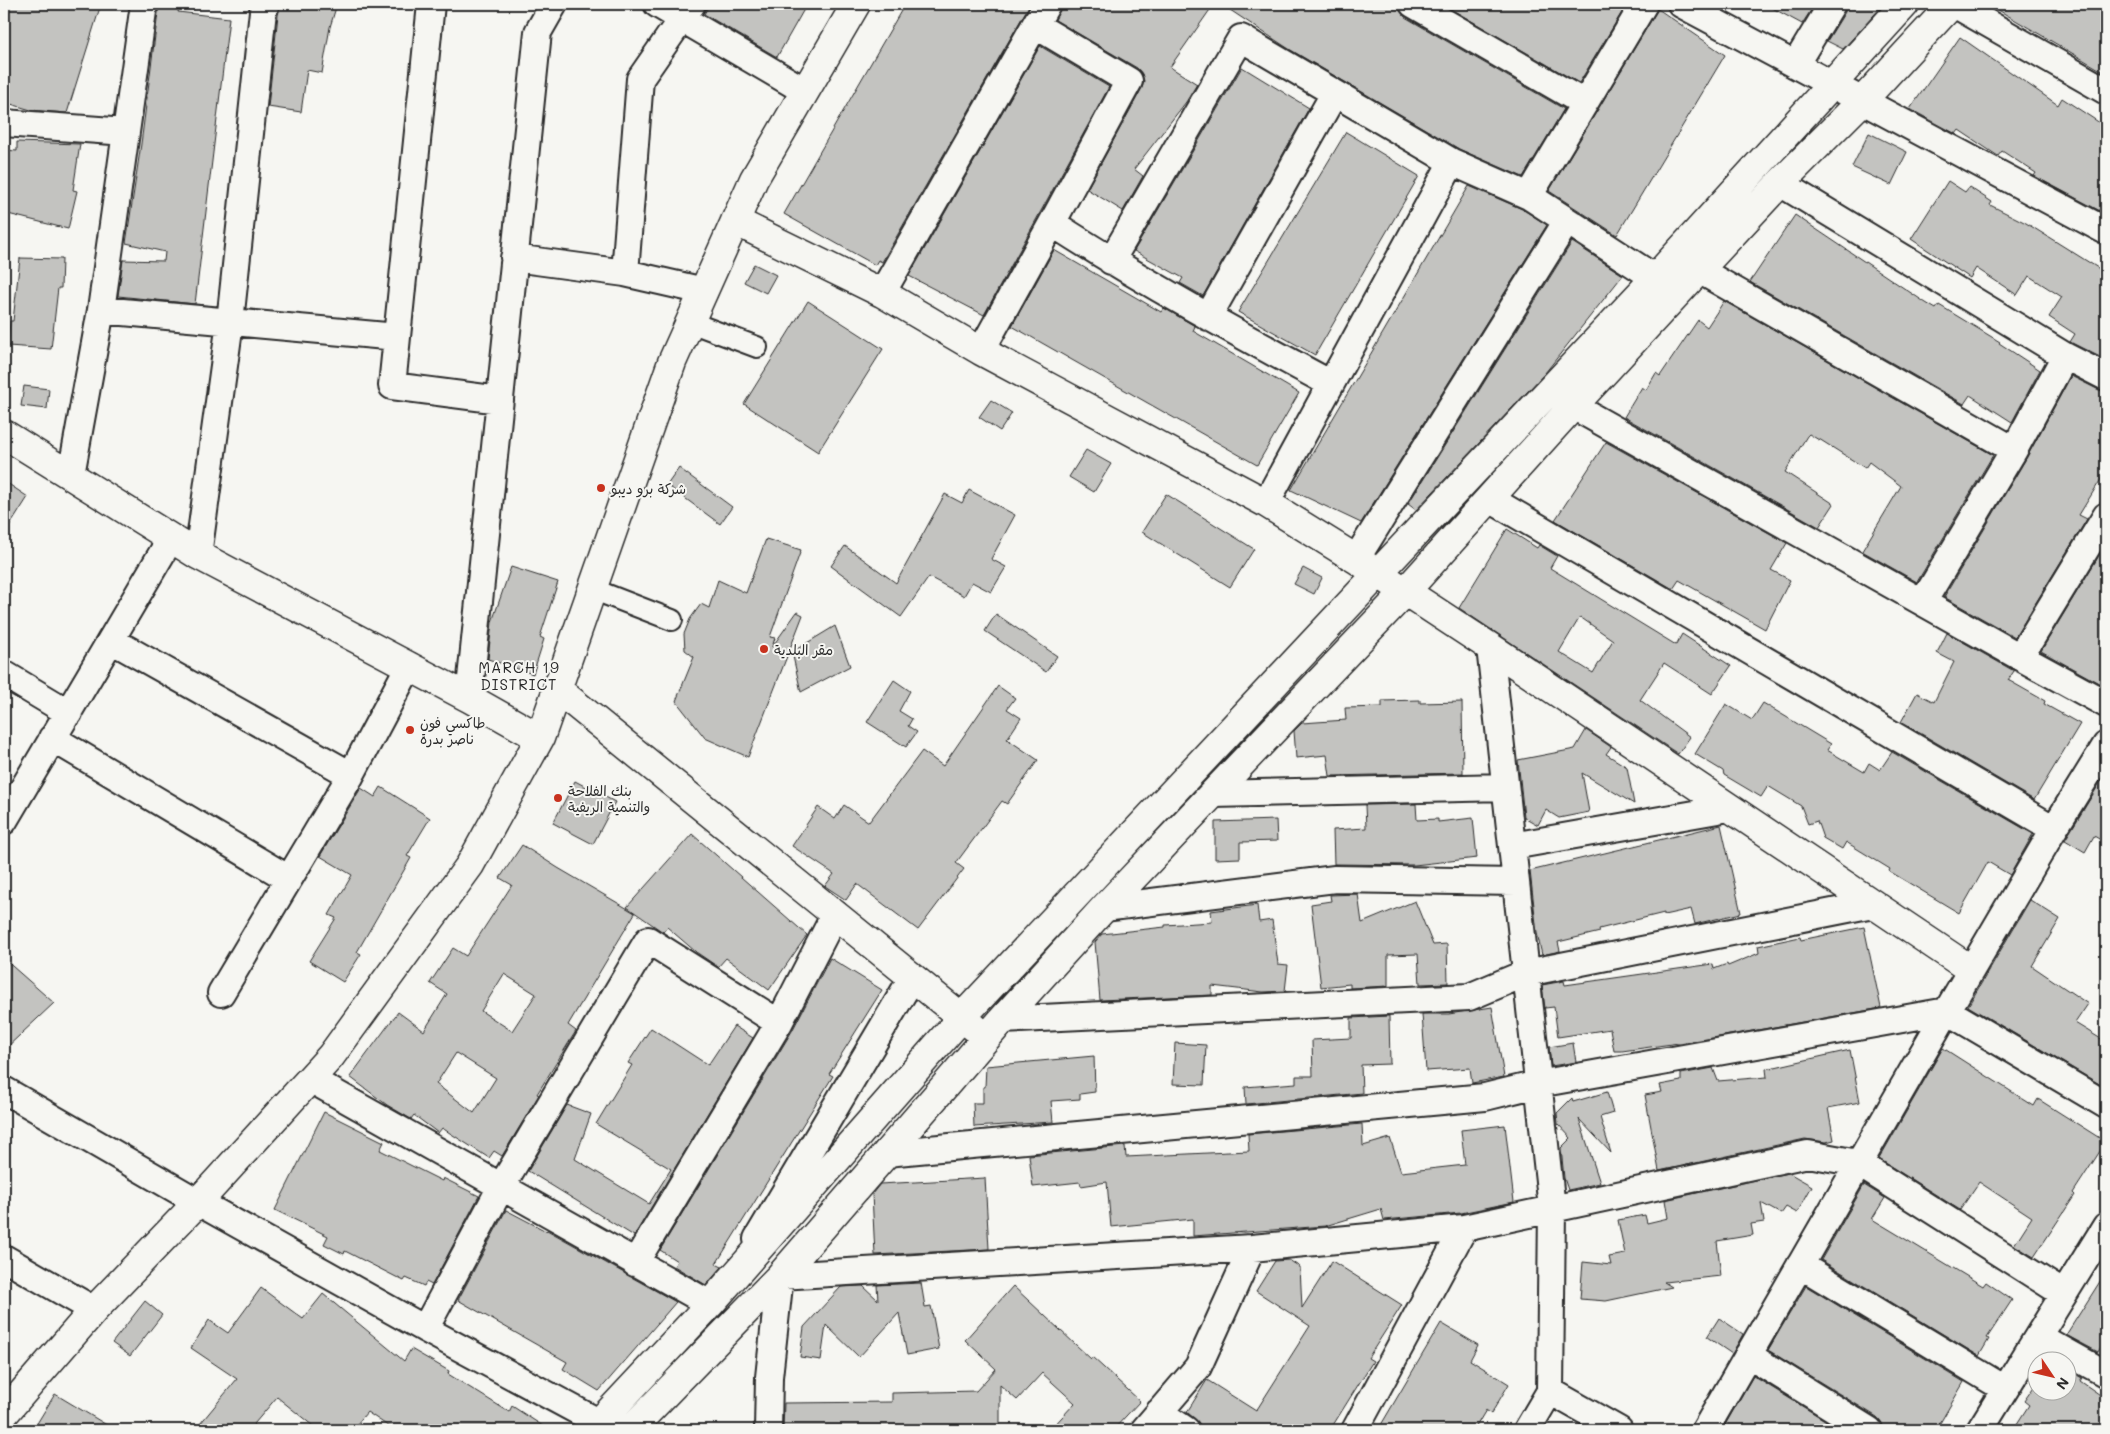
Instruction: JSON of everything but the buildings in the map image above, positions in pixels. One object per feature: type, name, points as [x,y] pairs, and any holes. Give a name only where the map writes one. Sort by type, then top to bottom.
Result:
[{"type":"street","points":[[71,475],[101,310],[144,4]]},
{"type":"street","points":[[431,4],[392,386],[500,400]]},
{"type":"street","points":[[469,698],[538,32],[554,4]]},
{"type":"street","points":[[657,4],[687,12],[805,91]]},
{"type":"street","points":[[4,1414],[94,1310],[198,1202],[331,1056],[470,865],[540,738],[672,362],[735,221],[754,179],[856,4]]},
{"type":"street","points":[[1414,4],[1584,103]]},
{"type":"street","points":[[1529,196],[1644,4]]},
{"type":"street","points":[[1795,65],[1832,4]]},
{"type":"street","points":[[4,1090],[198,1202],[602,1428],[740,1268],[962,1017],[1655,278],[1905,4]]},
{"type":"street","points":[[630,1430],[780,1276],[994,1029],[1104,908],[1405,592],[1572,406],[1780,183],[1863,100],[1953,4],[2106,90]]},
{"type":"street","points":[[1685,5],[2106,231]]},
{"type":"street","points":[[198,555],[230,322],[260,6]]},
{"type":"street","points":[[625,273],[640,80],[687,12]]},
{"type":"street","points":[[882,293],[1041,14],[1129,81],[981,351]]},
{"type":"street","points":[[1111,261],[1241,38],[1452,162],[1529,196],[1655,278]]},
{"type":"street","points":[[1208,317],[1334,94]]},
{"type":"street","points":[[4,123],[126,132]]},
{"type":"street","points":[[1266,503],[1452,162]]},
{"type":"street","points":[[1780,183],[2065,356],[2106,376]]},
{"type":"street","points":[[735,221],[882,293],[981,351],[1266,503],[1356,559],[1490,647],[1970,969]]},
{"type":"street","points":[[1356,559],[1567,221]]},
{"type":"street","points":[[1052,223],[1111,261],[1208,317],[1331,384]]},
{"type":"street","points":[[514,258],[625,273],[704,291]]},
{"type":"street","points":[[1699,270],[2014,450]]},
{"type":"street","points":[[101,310],[397,338]]},
{"type":"street","points":[[690,322],[757,347]]},
{"type":"street","points":[[1923,602],[2014,450],[2065,356]]},
{"type":"street","points":[[1572,406],[2020,658],[2106,704]]},
{"type":"street","points":[[4,434],[198,555],[469,698],[540,738]]},
{"type":"street","points":[[1490,499],[2054,829]]},
{"type":"street","points":[[2020,658],[2106,516]]},
{"type":"street","points":[[6,813],[69,713],[171,538]]},
{"type":"street","points":[[592,589],[672,620]]},
{"type":"street","points":[[112,640],[350,775]]},
{"type":"street","points":[[1490,647],[1552,1208],[1550,1391],[1528,1430]]},
{"type":"street","points":[[222,992],[350,775],[409,666]]},
{"type":"street","points":[[4,674],[69,713]]},
{"type":"street","points":[[557,689],[962,1017],[994,1029],[1469,997],[1526,973],[1873,904]]},
{"type":"street","points":[[52,738],[289,879]]},
{"type":"street","points":[[1705,1430],[1970,969],[2106,745]]},
{"type":"street","points":[[1213,794],[1505,787]]},
{"type":"street","points":[[1512,846],[1729,808]]},
{"type":"street","points":[[1104,908],[1335,879],[1516,882]]},
{"type":"street","points":[[635,1263],[779,1022],[835,914]]},
{"type":"street","points":[[425,1329],[501,1186],[648,940],[779,1022]]},
{"type":"street","points":[[740,1268],[912,978]]},
{"type":"street","points":[[886,1153],[1484,1097],[1538,1084],[1947,1011],[2106,1105]]},
{"type":"street","points":[[310,1079],[710,1304]]},
{"type":"street","points":[[780,1276],[1252,1248],[1464,1228],[1808,1154],[1858,1164],[2064,1294]]},
{"type":"street","points":[[1980,1430],[2106,1226]]},
{"type":"street","points":[[1355,1430],[1464,1228]]},
{"type":"street","points":[[1186,1430],[1152,1421],[1198,1367],[1252,1248]]},
{"type":"street","points":[[4,1258],[94,1310]]},
{"type":"street","points":[[1800,1264],[2005,1389]]},
{"type":"street","points":[[768,1430],[769,1378],[780,1276]]},
{"type":"street","points":[[2038,1336],[2106,1374]]},
{"type":"street","points":[[1748,1355],[1869,1430]]},
{"type":"street","points":[[1550,1391],[1619,1430]]},
{"type":"place","name":"شركة برو ديبو","points":[[601,488]]},
{"type":"place","name":"مقر البلدية","points":[[764,649]]},
{"type":"place","name":"طاكسي فون ناصر بدرة","points":[[410,730]]},
{"type":"place","name":"بنك الفلاحة والتنمية الريفية","points":[[558,798]]},
{"type":"district","name":"MARCH 19 DISTRICT","points":[[519,676]]}]
